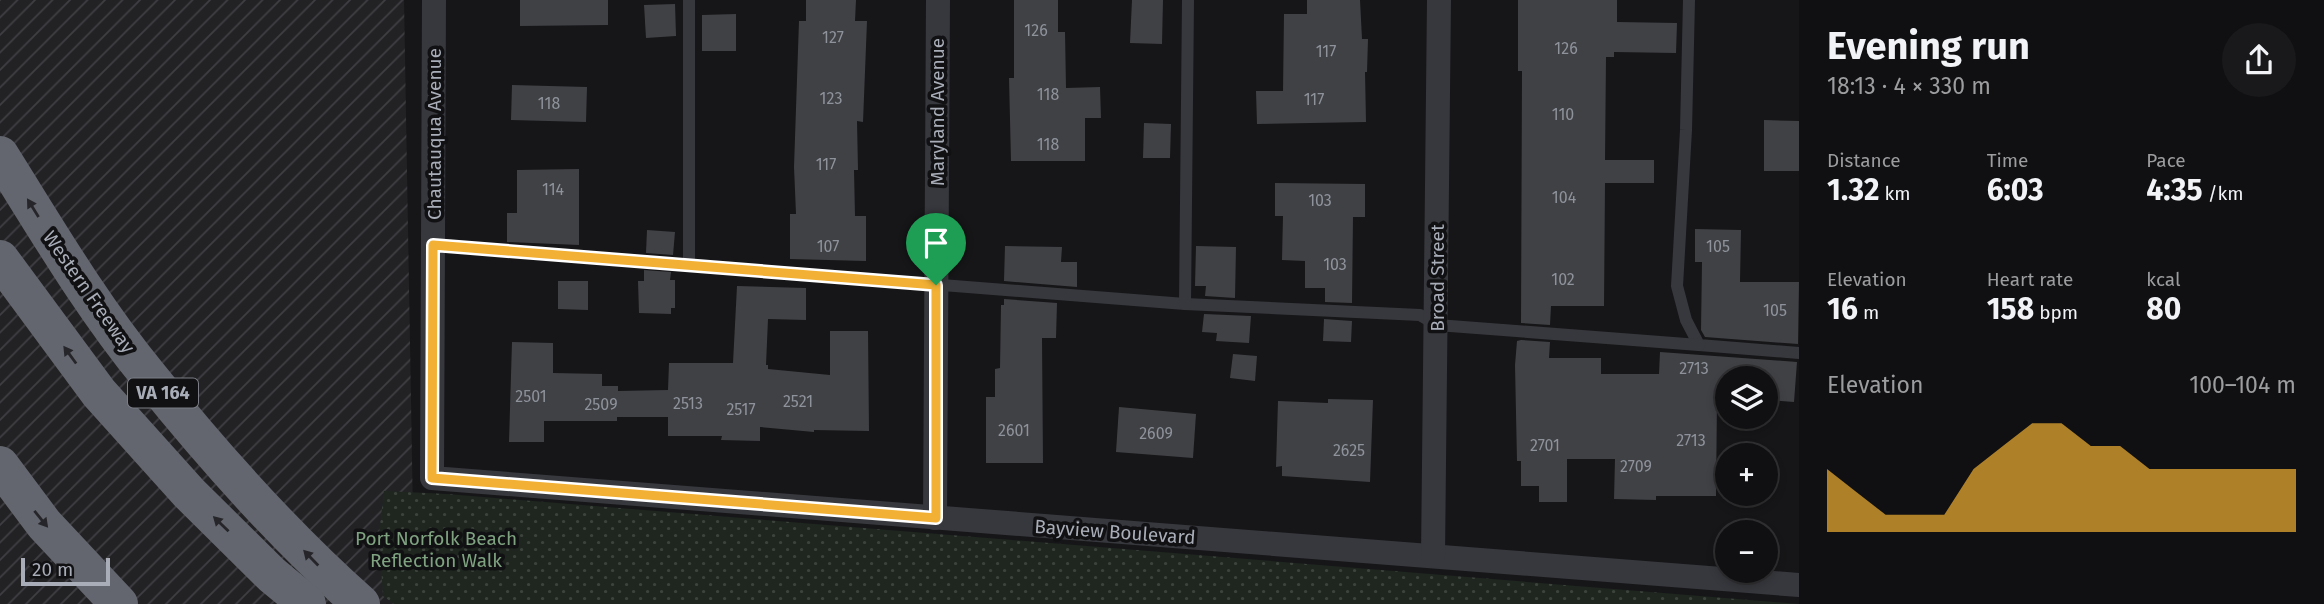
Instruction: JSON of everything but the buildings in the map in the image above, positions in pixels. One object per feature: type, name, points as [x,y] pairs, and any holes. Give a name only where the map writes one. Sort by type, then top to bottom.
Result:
[{"type":"highway","name":"Western Freeway","points":[[0,155],[61,253],[147,374],[273,518],[319,566],[361,604]]},
{"type":"highway","points":[[0,259],[107,403],[189,493],[272,575],[307,604]]},
{"type":"highway","points":[[0,465],[44,524],[119,604]]},
{"type":"street","name":"Chautauqua Avenue","points":[[432,478],[434,0]]},
{"type":"street","name":"Maryland Avenue","points":[[936,518],[938,0]]},
{"type":"street","name":"Broad Street","points":[[1433,556],[1439,0]]},
{"type":"street","name":"Bayview Boulevard","points":[[432,478],[1799,585]]},
{"type":"lane","points":[[689,0],[689,265]]},
{"type":"lane","points":[[1185,304],[1188,0]]},
{"type":"lane","points":[[1689,0],[1686,130],[1677,286],[1686,320],[1699,345]]},
{"type":"lane","points":[[433,245],[1185,304],[1420,315],[1437,325],[1799,354]]},
{"type":"shaded area","points":[[0,0],[404,0],[413,516],[478,604],[0,604]]},
{"type":"green space","name":"Port Norfolk Beach Reflection Walk","points":[[384,491],[1799,604],[394,604],[383,596],[379,534]]},
{"type":"route","points":[[433,245],[936,285],[936,518],[432,478],[433,245]]}]
